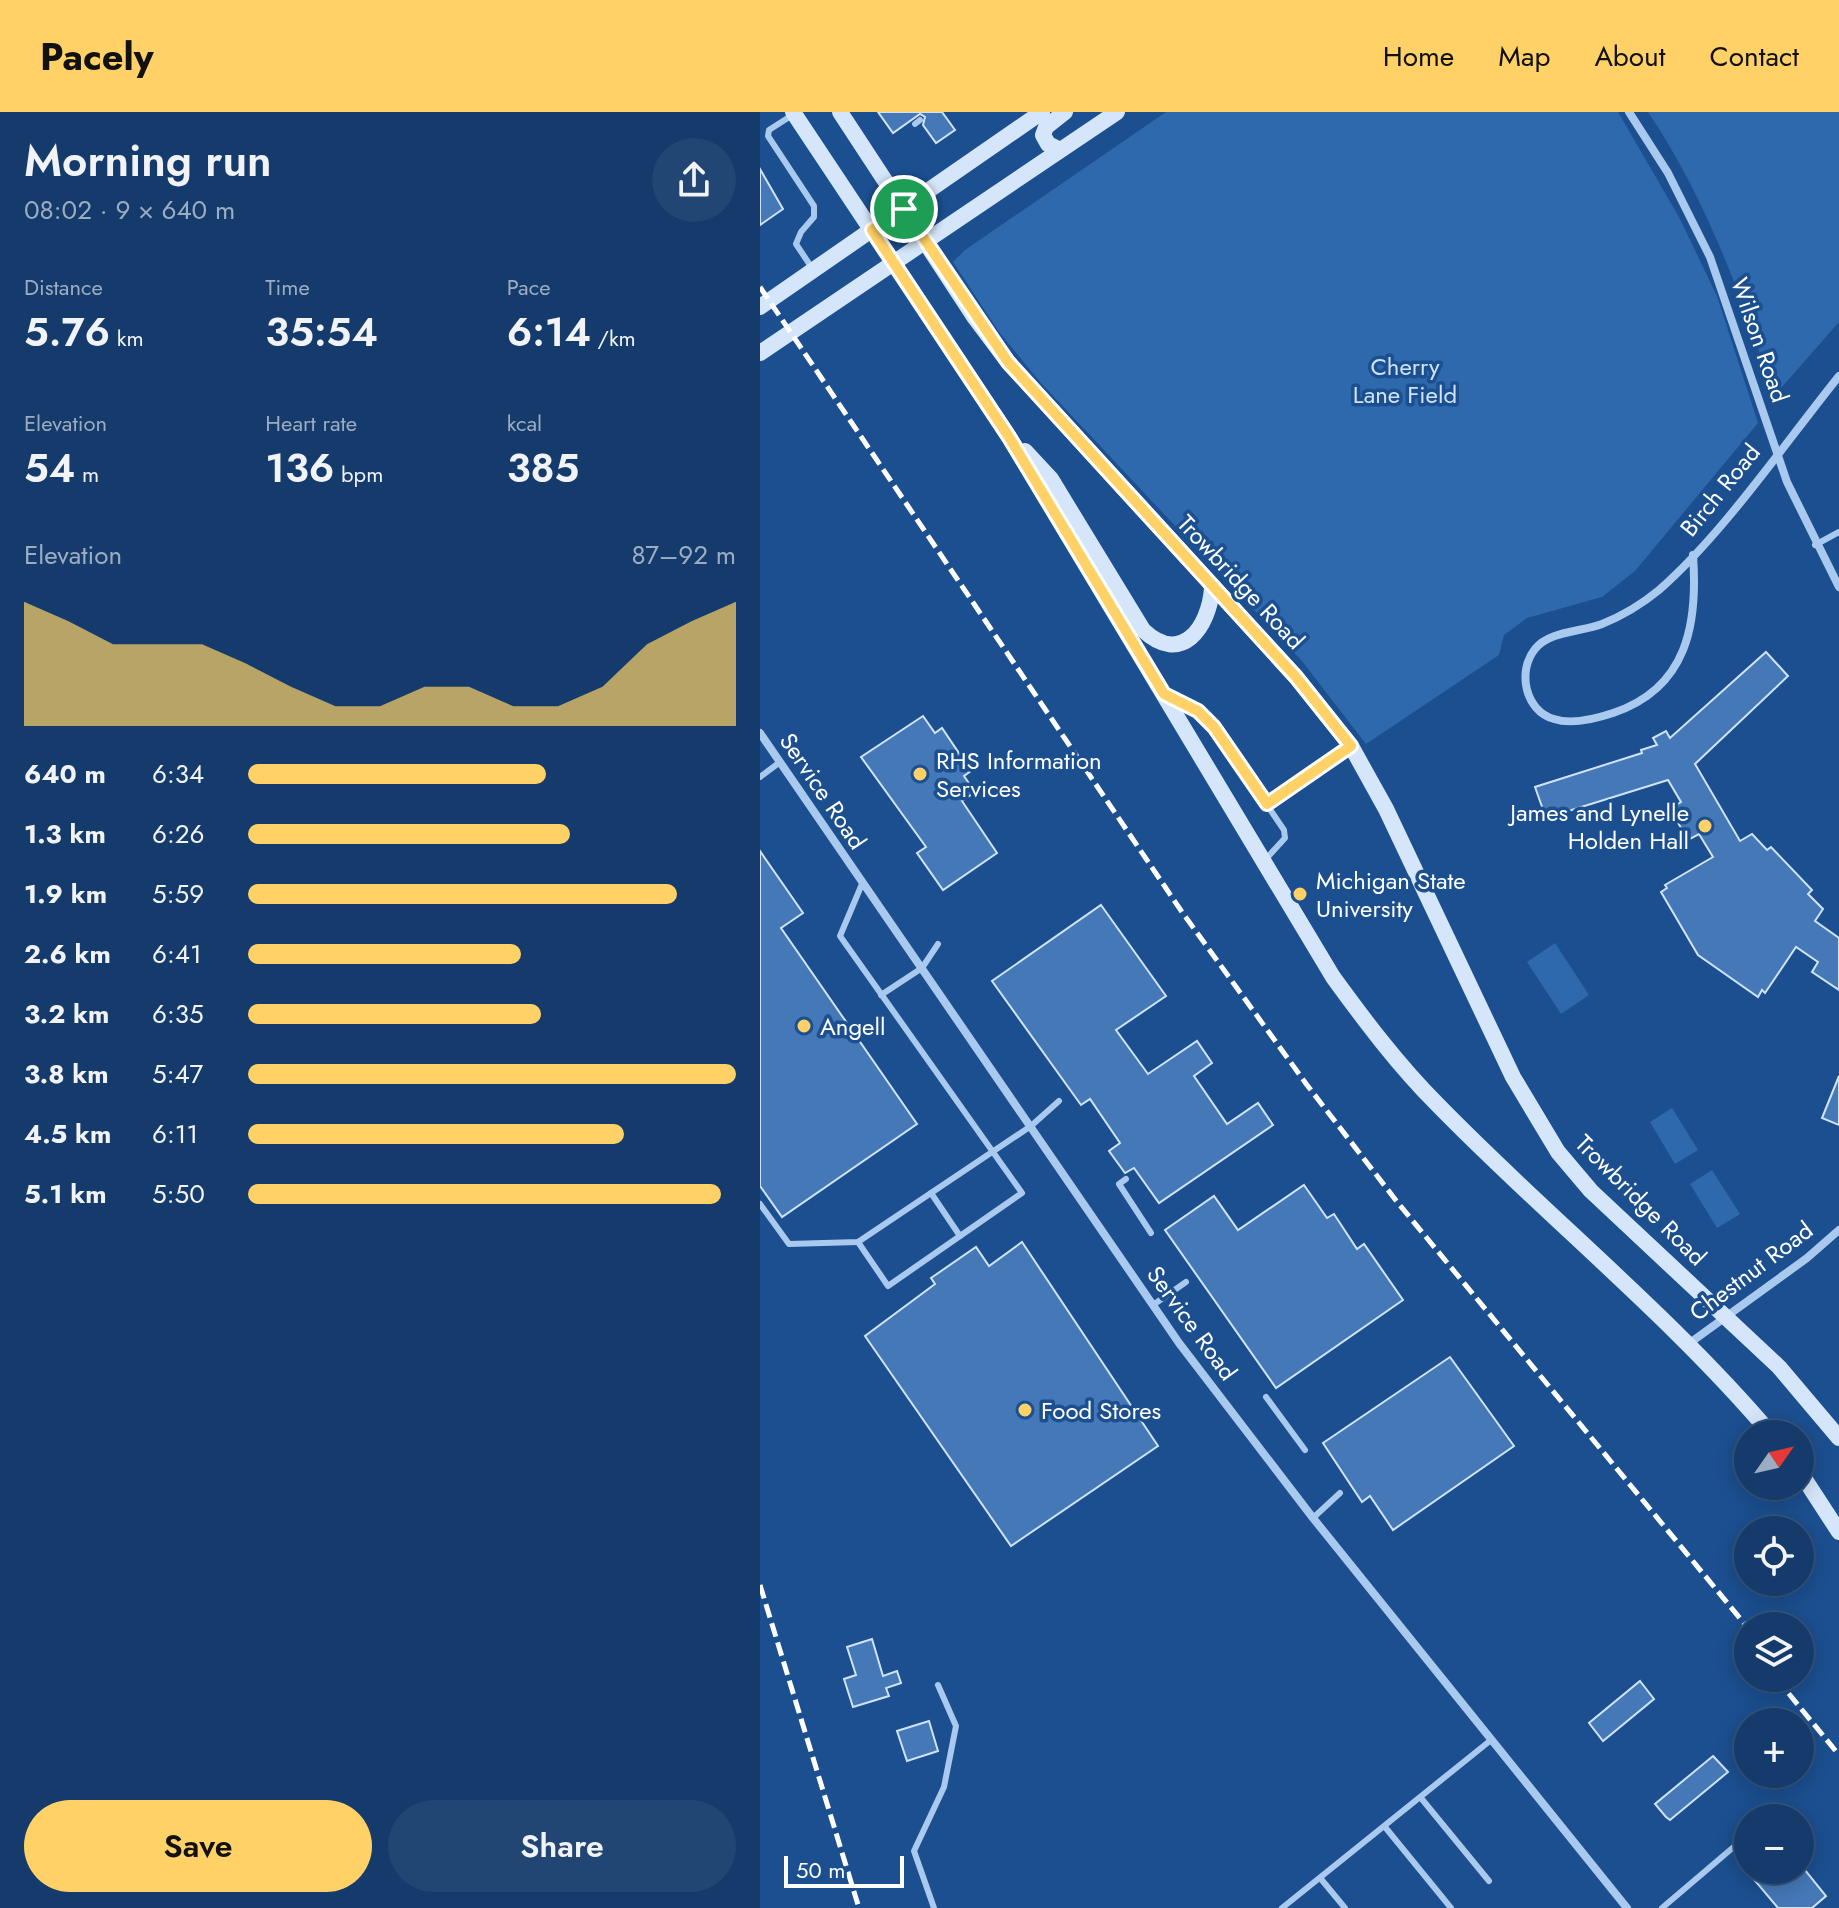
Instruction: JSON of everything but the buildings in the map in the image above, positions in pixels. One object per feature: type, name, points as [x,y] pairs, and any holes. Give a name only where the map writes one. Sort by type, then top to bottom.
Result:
[{"type":"street","name":"Trowbridge Road","points":[[840,112],[1008,362],[1296,677],[1351,746],[1386,809],[1513,1077],[1558,1152],[1591,1191],[1726,1316],[1796,1386],[1839,1438]]},
{"type":"street","points":[[760,307],[1042,112]]},
{"type":"street","points":[[1060,150],[1048,144],[1043,135],[1046,127],[1065,112]]},
{"type":"street","points":[[1077,139],[1097,112]]},
{"type":"street","points":[[760,353],[1117,112]]},
{"type":"street","name":"Wilson Road","points":[[1629,112],[1668,173],[1710,257],[1777,453],[1815,545],[1839,587]]},
{"type":"street","points":[[793,113],[1009,437],[1333,977],[1376,1035],[1435,1103],[1687,1345],[1758,1420]]},
{"type":"street","name":"Birch Road","points":[[1693,555],[1695,588],[1689,638],[1684,653],[1657,686],[1629,707],[1596,719],[1556,720],[1538,709],[1526,686],[1525,671],[1534,649],[1549,638],[1598,625],[1640,604],[1693,555],[1839,376]]},
{"type":"street","points":[[1009,437],[1051,479],[1143,630],[1156,642],[1168,646],[1186,641],[1201,628],[1210,610],[1212,588]]},
{"type":"street","name":"Service Road","points":[[760,733],[1153,1305],[1313,1518],[1627,1908]]},
{"type":"street","name":"Chestnut Road","points":[[1687,1345],[1839,1230]]},
{"type":"street","points":[[1814,1494],[1839,1532]]},
{"type":"lane","points":[[793,113],[769,130],[768,136],[814,206],[814,217],[801,232],[796,244],[814,270]]},
{"type":"lane","points":[[1815,545],[1839,532]]},
{"type":"lane","points":[[1164,694],[1198,711],[1214,727],[1284,830],[1285,838],[1262,862]]},
{"type":"lane","points":[[1267,804],[1351,746]]},
{"type":"lane","points":[[760,777],[780,762]]},
{"type":"lane","points":[[858,1242],[888,1286],[1022,1193],[840,936],[862,884]]},
{"type":"lane","points":[[881,995],[922,968],[938,944]]},
{"type":"lane","points":[[760,1204],[789,1244],[858,1242],[1031,1126],[1059,1101]]},
{"type":"lane","points":[[1126,1179],[1119,1184],[1151,1233]]},
{"type":"lane","points":[[931,1193],[960,1236]]},
{"type":"lane","points":[[1153,1305],[1186,1282]]},
{"type":"lane","points":[[1266,1397],[1305,1450]]},
{"type":"lane","points":[[1313,1518],[1340,1493]]},
{"type":"lane","points":[[934,1908],[914,1851],[944,1787],[956,1726],[938,1685]]},
{"type":"lane","points":[[1282,1908],[1491,1740]]},
{"type":"lane","points":[[1421,1798],[1489,1881]]},
{"type":"lane","points":[[1385,1827],[1451,1908]]},
{"type":"lane","points":[[1662,1908],[1734,1847]]},
{"type":"lane","points":[[1321,1879],[1345,1908]]},
{"type":"green space","name":"Cherry Lane Field","points":[[1166,112],[1618,112],[1679,217],[1717,296],[1758,423],[1635,571],[1602,597],[1527,618],[1504,635],[1499,655],[1366,744],[1302,661],[1041,383],[999,332],[953,262],[965,250]]},
{"type":"green space","points":[[1648,112],[1839,112],[1839,322],[1774,396],[1721,249],[1688,179]]},
{"type":"green space","points":[[1555,943],[1589,995],[1561,1014],[1527,962]]},
{"type":"green space","points":[[1672,1108],[1698,1150],[1675,1164],[1650,1122]]},
{"type":"green space","points":[[1712,1170],[1740,1214],[1717,1228],[1690,1184]]},
{"type":"railway","points":[[760,287],[1182,912],[1307,1085],[1398,1203],[1735,1612]]},
{"type":"railway","points":[[760,1585],[859,1908]]},
{"type":"railway","points":[[1787,1692],[1839,1755]]},
{"type":"place","name":"RHS Information Services","points":[[920,774]]},
{"type":"place","name":"James and Lynelle Holden Hall","points":[[1705,826]]},
{"type":"place","name":"Michigan State University","points":[[1300,894]]},
{"type":"place","name":"Angell","points":[[804,1026]]},
{"type":"place","name":"Food Stores","points":[[1025,1410]]},
{"type":"route","points":[[904,209],[975,318],[1008,362],[1296,677],[1351,746],[1267,804],[1214,727],[1198,711],[1164,694],[1009,437],[872,230],[904,209]]}]
